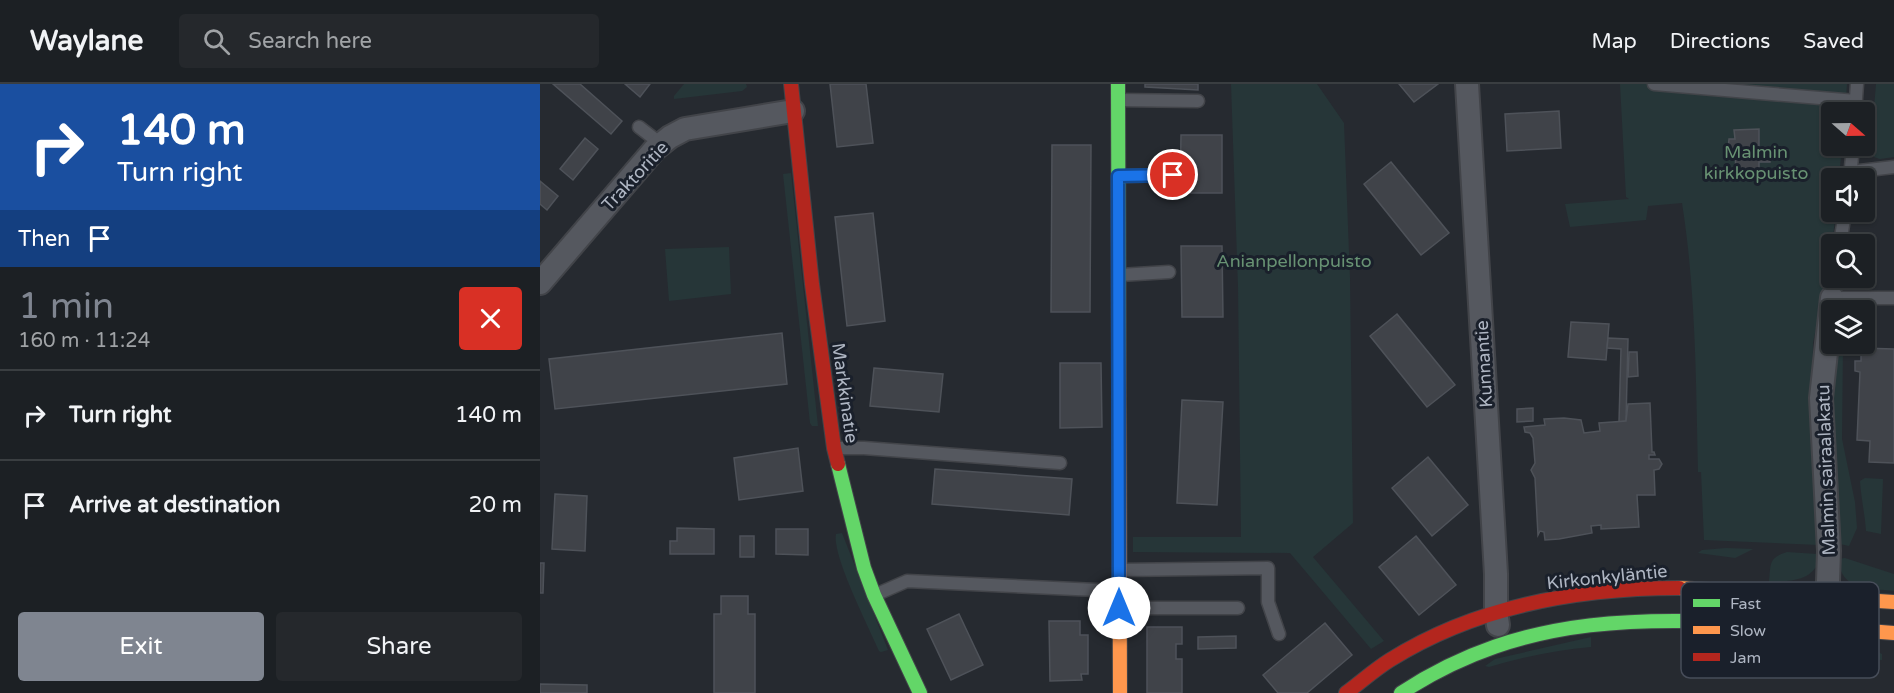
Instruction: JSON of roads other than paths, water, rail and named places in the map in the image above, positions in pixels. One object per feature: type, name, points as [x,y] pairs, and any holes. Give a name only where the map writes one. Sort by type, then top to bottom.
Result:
[{"type":"street","name":"Markkinatie","points":[[791,84],[812,284],[834,448],[857,545],[874,595],[920,693]]},
{"type":"street","points":[[1118,84],[1120,693]]},
{"type":"street","name":"Kunnantie","points":[[1467,84],[1496,574],[1496,612],[1502,644]]},
{"type":"street","name":"Traktoritie","points":[[540,283],[661,144],[685,129],[793,111]]},
{"type":"street","name":"Malmin sairaalakatu","points":[[1828,582],[1829,545],[1821,398],[1833,288]]},
{"type":"street","name":"Kirkonkyläntie","points":[[1346,693],[1390,660],[1442,633],[1496,612],[1573,596],[1652,588],[1681,589]]},
{"type":"street","name":"Kirkonkyläntie","points":[[1879,601],[1894,602]]},
{"type":"street","points":[[1401,693],[1473,654],[1540,633],[1629,622],[1681,623]]},
{"type":"street","points":[[1879,632],[1894,633]]},
{"type":"lane","points":[[1654,84],[1764,89],[1830,102]]},
{"type":"lane","points":[[1856,102],[1857,84]]},
{"type":"lane","points":[[1118,100],[1198,101]]},
{"type":"lane","points":[[639,126],[661,144]]},
{"type":"lane","points":[[1875,170],[1894,166]]},
{"type":"lane","points":[[1118,176],[1173,175]]},
{"type":"lane","points":[[1118,275],[1169,272]]},
{"type":"lane","points":[[1833,288],[1894,298]]},
{"type":"lane","points":[[834,448],[864,448],[1060,463]]},
{"type":"lane","points":[[1119,570],[1268,568],[1268,602],[1279,634]]},
{"type":"lane","points":[[874,595],[907,581],[1119,591]]},
{"type":"lane","points":[[1119,608],[1238,608]]},
{"type":"park label","name":"Malmin kirkkopuisto","points":[[1756,162]]},
{"type":"park label","name":"Anianpellonpuisto","points":[[1294,261]]}]
